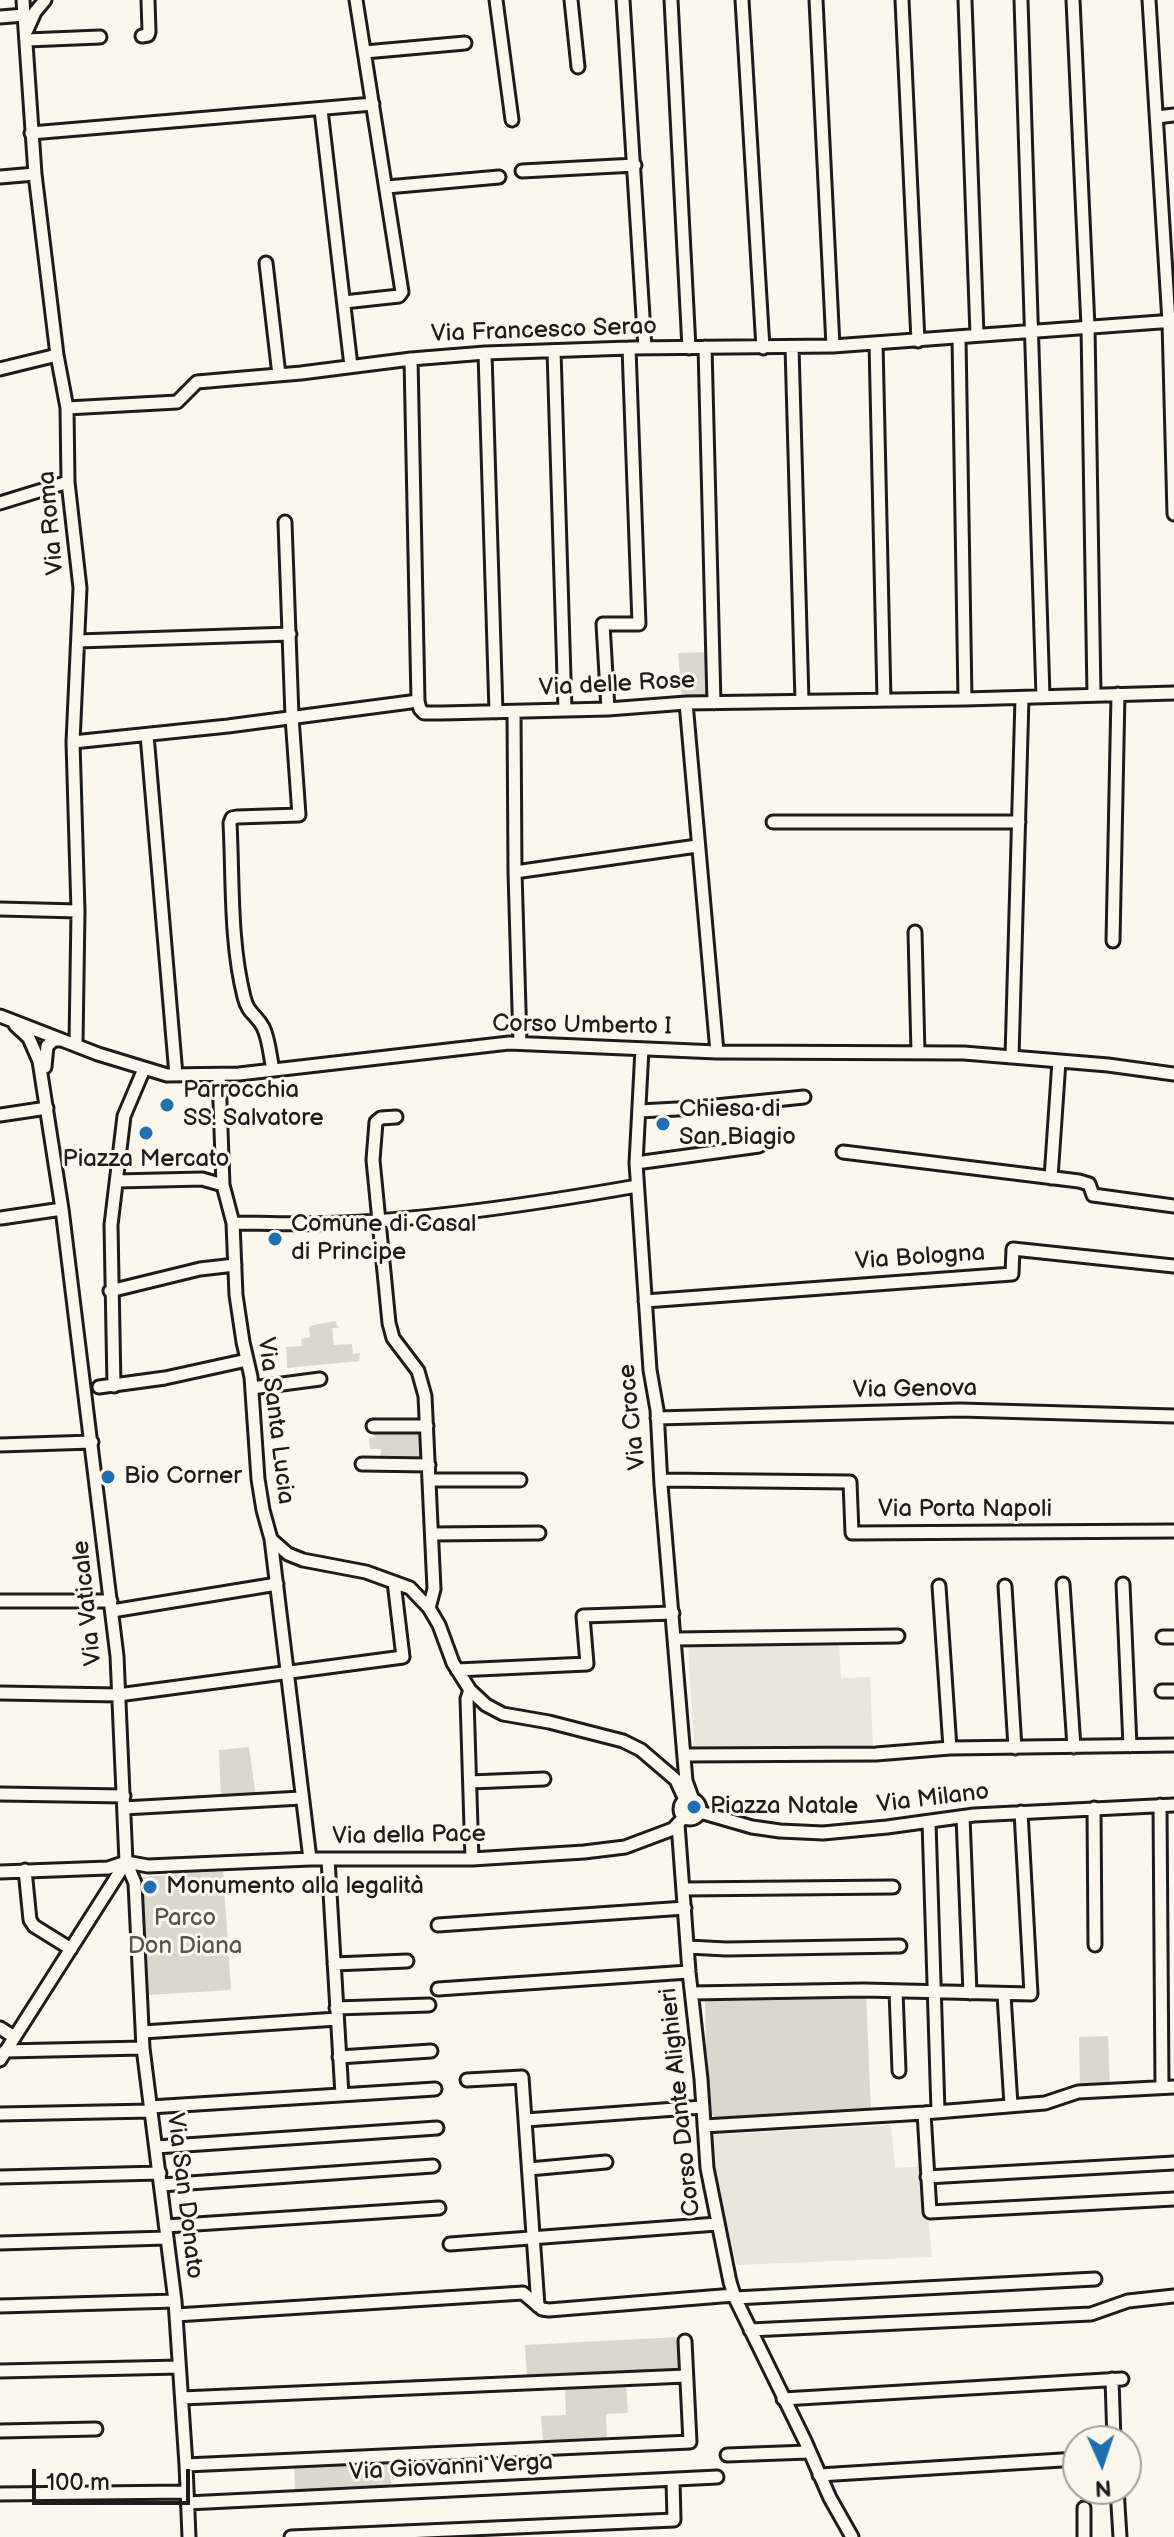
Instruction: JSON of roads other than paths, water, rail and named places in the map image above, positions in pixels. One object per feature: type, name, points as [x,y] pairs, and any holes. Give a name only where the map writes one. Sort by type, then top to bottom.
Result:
[{"type":"street","name":"Via Roma","points":[[23,0],[31,133],[57,355],[67,408],[68,482],[80,588],[73,742],[78,911],[72,1042]]},
{"type":"street","points":[[45,0],[35,12],[27,36],[100,37]]},
{"type":"street","points":[[142,36],[149,32],[148,0]]},
{"type":"street","points":[[344,302],[399,296],[402,292],[356,0]]},
{"type":"street","points":[[496,0],[512,120]]},
{"type":"street","points":[[571,0],[578,67]]},
{"type":"street","points":[[623,0],[645,348]]},
{"type":"street","points":[[671,0],[689,348]]},
{"type":"street","points":[[742,0],[763,348]]},
{"type":"street","points":[[816,0],[833,346]]},
{"type":"street","points":[[902,0],[918,341]]},
{"type":"street","points":[[965,0],[977,335]]},
{"type":"street","points":[[1021,0],[1043,696]]},
{"type":"street","points":[[1073,0],[1088,327],[1094,695]]},
{"type":"street","points":[[1149,0],[1172,322],[1174,514]]},
{"type":"street","points":[[0,17],[24,15]]},
{"type":"street","points":[[365,52],[465,43]]},
{"type":"street","points":[[31,133],[373,104]]},
{"type":"street","points":[[321,110],[351,366]]},
{"type":"street","points":[[1157,117],[1174,115]]},
{"type":"street","points":[[522,171],[635,165]]},
{"type":"street","points":[[0,177],[35,174]]},
{"type":"street","points":[[387,187],[499,177]]},
{"type":"street","points":[[266,263],[279,375]]},
{"type":"street","name":"Via Francesco Serao","points":[[67,408],[177,402],[197,382],[485,353],[833,346],[1172,322]]},
{"type":"street","points":[[959,338],[965,699]]},
{"type":"street","points":[[876,343],[884,700]]},
{"type":"street","points":[[705,347],[714,703]]},
{"type":"street","points":[[792,347],[802,701]]},
{"type":"street","points":[[608,709],[603,624],[639,624],[629,348]]},
{"type":"street","points":[[554,351],[565,710]]},
{"type":"street","points":[[485,353],[496,712]]},
{"type":"street","points":[[0,369],[57,355]]},
{"type":"street","points":[[411,359],[418,701]]},
{"type":"street","points":[[0,503],[68,482]]},
{"type":"street","points":[[273,1070],[265,1031],[251,1014],[243,995],[236,942],[230,823],[232,818],[237,817],[299,815],[285,522]]},
{"type":"street","points":[[78,641],[290,634]]},
{"type":"street","name":"Via delle Rose","points":[[73,742],[418,701],[424,713],[608,709],[686,703],[1174,693]]},
{"type":"street","points":[[1113,941],[1118,694]]},
{"type":"street","points":[[1012,1057],[1022,698]]},
{"type":"street","points":[[686,703],[717,1052]]},
{"type":"street","points":[[514,712],[520,1043]]},
{"type":"street","points":[[147,735],[176,1075]]},
{"type":"street","points":[[773,822],[1019,822]]},
{"type":"street","points":[[515,872],[697,846]]},
{"type":"street","points":[[0,909],[78,911]]},
{"type":"street","points":[[915,932],[918,1053]]},
{"type":"street","name":"Corso Umberto I","points":[[0,1017],[144,1069],[176,1075],[273,1070],[520,1043],[717,1052],[964,1053],[1174,1074]]},
{"type":"street","name":"Via Vaticale","points":[[0,1017],[21,1030],[35,1048],[47,1108],[117,1656],[126,1862]]},
{"type":"street","name":"Via Vaticale","points":[[47,1108],[47,1046],[54,1040],[72,1042]]},
{"type":"street","name":"Via Croce","points":[[642,1049],[637,1186],[650,1370],[657,1418],[678,1699],[689,1800]]},
{"type":"street","points":[[1051,1178],[1059,1061]]},
{"type":"street","points":[[114,1386],[111,1225],[124,1116],[144,1069]]},
{"type":"street","name":"Via Santa Lucia","points":[[219,1075],[223,1185],[233,1223],[236,1295],[252,1388],[258,1479],[271,1539],[288,1554],[303,1560],[366,1572],[410,1588],[429,1608],[457,1670],[470,1690],[486,1705],[503,1714],[623,1741],[641,1750],[676,1780],[689,1800]]},
{"type":"street","points":[[639,1111],[804,1097]]},
{"type":"street","points":[[0,1115],[47,1108]]},
{"type":"street","points":[[396,1117],[381,1118],[376,1122],[373,1160],[389,1323],[393,1338],[418,1371],[425,1396],[434,1589],[429,1608]]},
{"type":"street","points":[[636,1163],[759,1146]]},
{"type":"street","points":[[843,1152],[1089,1184],[1093,1195],[1174,1206]]},
{"type":"street","points":[[117,1181],[202,1179],[223,1185]]},
{"type":"street","points":[[233,1223],[379,1221],[541,1203],[637,1186]]},
{"type":"street","points":[[1,1218],[62,1209]]},
{"type":"street","name":"Via Bologna","points":[[645,1301],[1012,1274],[1013,1249],[1174,1266]]},
{"type":"street","points":[[110,1291],[200,1269],[235,1265]]},
{"type":"street","points":[[99,1387],[247,1360]]},
{"type":"street","points":[[252,1388],[320,1379]]},
{"type":"street","name":"Via Genova","points":[[657,1418],[960,1410],[1174,1416]]},
{"type":"street","points":[[373,1426],[427,1426]]},
{"type":"street","points":[[0,1445],[92,1442]]},
{"type":"street","points":[[362,1464],[429,1465]]},
{"type":"street","points":[[430,1480],[520,1480]]},
{"type":"street","name":"Via Porta Napoli","points":[[661,1480],[850,1482],[852,1533],[1174,1531]]},
{"type":"street","points":[[432,1534],[539,1533]]},
{"type":"street","points":[[271,1539],[310,1859]]},
{"type":"street","points":[[0,1693],[118,1695],[403,1657],[394,1582]]},
{"type":"street","points":[[0,1601],[111,1606],[277,1584]]},
{"type":"street","points":[[1063,1584],[1074,1747]]},
{"type":"street","points":[[1123,1584],[1130,1746]]},
{"type":"street","points":[[939,1586],[950,1748]]},
{"type":"street","points":[[1005,1586],[1015,1748]]},
{"type":"street","points":[[457,1670],[587,1664],[583,1616],[673,1613]]},
{"type":"street","points":[[675,1639],[898,1636]]},
{"type":"street","points":[[470,1690],[467,1699],[472,1859]]},
{"type":"street","points":[[685,1755],[876,1754],[950,1748],[1174,1745]]},
{"type":"street","points":[[470,1782],[544,1779]]},
{"type":"street","points":[[0,1794],[124,1802],[301,1798]]},
{"type":"street","points":[[689,1800],[699,1804],[700,1812]]},
{"type":"street","name":"Corso Dante Alighieri","points":[[689,1800],[680,1810],[689,1972],[707,2168],[717,2224],[734,2297],[852,2537]]},
{"type":"street","points":[[704,2126],[1045,2103],[1078,2092],[1168,2087],[1160,1805]]},
{"type":"street","name":"Via Milano","points":[[700,1812],[752,1827],[823,1833],[1021,1812],[1174,1805]]},
{"type":"street","points":[[1094,1808],[1095,1945]]},
{"type":"street","name":"Via della Pace","points":[[0,1872],[108,1868],[126,1862],[148,1866],[310,1859],[472,1859],[584,1852],[625,1847],[673,1829],[681,1821],[693,1819],[700,1812]]},
{"type":"street","points":[[692,1993],[896,1991],[1031,1994],[1021,1812]]},
{"type":"street","points":[[963,1817],[970,1993]]},
{"type":"street","points":[[929,1822],[938,2111]]},
{"type":"street","points":[[328,1859],[342,2095]]},
{"type":"street","points":[[3,2055],[126,1862]]},
{"type":"street","name":"Via San Donato","points":[[126,1862],[135,1883],[143,2048],[175,2301],[189,2537]]},
{"type":"street","points":[[25,1870],[30,1920],[34,1926],[71,1949]]},
{"type":"street","points":[[684,1889],[893,1887]]},
{"type":"street","points":[[438,1925],[685,1908]]},
{"type":"street","points":[[688,1947],[900,1946]]},
{"type":"street","points":[[334,1964],[407,1961]]},
{"type":"street","points":[[438,1989],[689,1972]]},
{"type":"street","points":[[896,1991],[899,2071]]},
{"type":"street","points":[[1004,1995],[1011,2105]]},
{"type":"street","points":[[143,2032],[429,2005]]},
{"type":"street","points":[[0,2028],[14,2037]]},
{"type":"street","points":[[3,2055],[143,2048]]},
{"type":"street","points":[[339,2057],[431,2051]]},
{"type":"street","points":[[467,2080],[522,2077],[538,2306]]},
{"type":"street","points":[[0,2114],[150,2109],[435,2089]]},
{"type":"street","points":[[526,2120],[703,2107]]},
{"type":"street","points":[[924,2113],[930,2212],[1174,2199]]},
{"type":"street","points":[[156,2147],[437,2128]]},
{"type":"street","points":[[529,2169],[606,2162]]},
{"type":"street","points":[[927,2177],[1174,2163]]},
{"type":"street","points":[[0,2177],[160,2179],[433,2166]]},
{"type":"street","points":[[0,2243],[439,2208]]},
{"type":"street","points":[[450,2244],[717,2224]]},
{"type":"street","points":[[176,2315],[523,2293],[538,2306],[549,2310],[734,2297],[1095,2279]]},
{"type":"street","points":[[750,2330],[1091,2314],[1128,2301],[1174,2296]]},
{"type":"street","points":[[0,2306],[175,2301]]},
{"type":"street","points":[[186,2465],[690,2442],[685,2341]]},
{"type":"street","points":[[0,2371],[179,2367]]},
{"type":"street","points":[[182,2398],[686,2376]]},
{"type":"street","points":[[783,2399],[1117,2379],[1115,2425]]},
{"type":"street","points":[[0,2431],[96,2429]]},
{"type":"street","points":[[727,2455],[808,2452]]},
{"type":"street","points":[[819,2475],[1062,2460]]},
{"type":"street","name":"Via Giovanni Verga","points":[[0,2494],[187,2498],[717,2477]]},
{"type":"street","points":[[291,2537],[674,2520],[673,2480]]},
{"type":"street","points":[[1118,2505],[1120,2537]]},
{"type":"street","points":[[1084,2508],[1084,2537]]},
{"type":"place","name":"Parrocchia SS. Salvatore","points":[[167,1105]]},
{"type":"place","name":"Chiesa di San Biagio","points":[[663,1124]]},
{"type":"place","name":"Piazza Mercato","points":[[146,1133]]},
{"type":"place","name":"Comune di Casal di Principe","points":[[275,1239]]},
{"type":"place","name":"Bio Corner","points":[[108,1477]]},
{"type":"place","name":"Piazza Natale","points":[[694,1807]]},
{"type":"place","name":"Monumento alla legalità","points":[[150,1887]]},
{"type":"park label","name":"Parco Don Diana","points":[[185,1933]]}]
